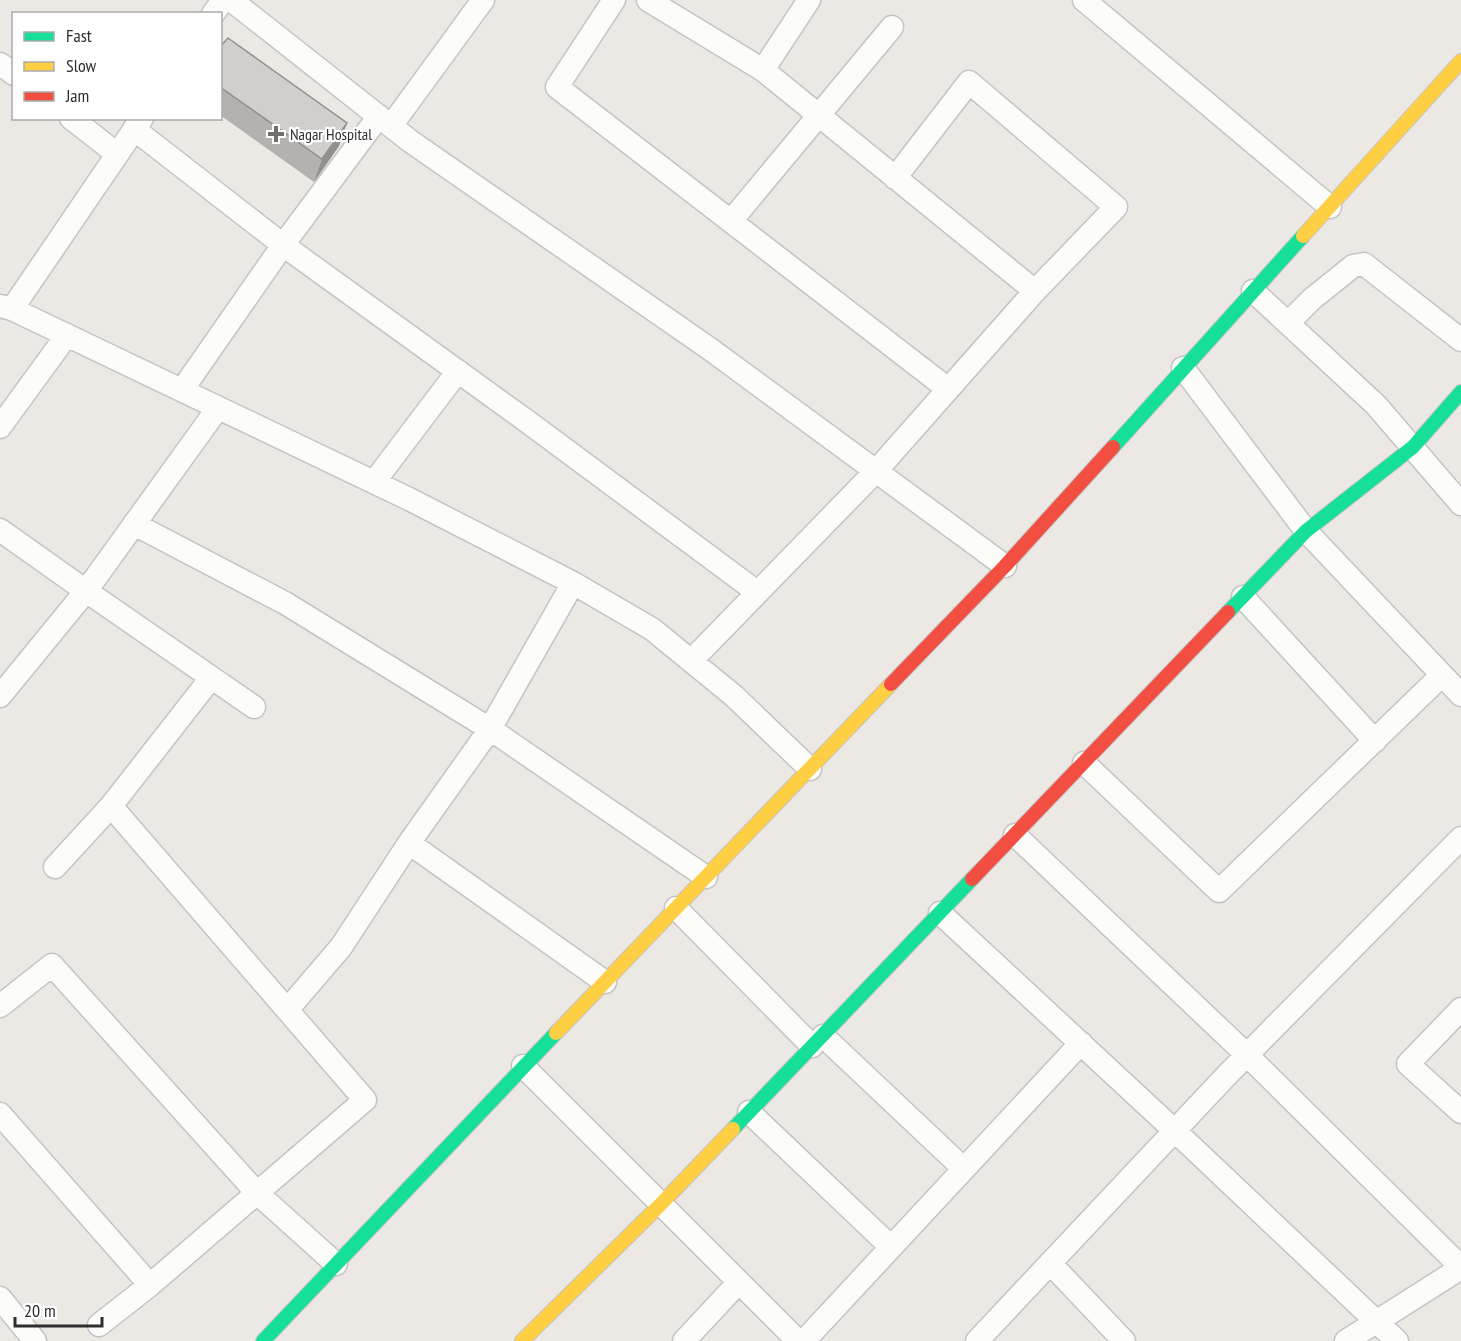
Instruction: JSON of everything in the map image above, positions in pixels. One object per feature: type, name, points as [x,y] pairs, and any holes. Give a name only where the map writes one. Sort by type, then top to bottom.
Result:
[{"type":"street","points":[[231,0],[410,141],[710,349],[1005,566]]},
{"type":"street","points":[[182,390],[283,245],[483,0]]},
{"type":"street","points":[[614,0],[557,87],[948,389]]},
{"type":"street","points":[[648,0],[763,70],[1035,291]]},
{"type":"street","points":[[763,70],[809,0]]},
{"type":"street","points":[[1083,0],[1330,207]]},
{"type":"street","points":[[731,221],[892,27]]},
{"type":"street","points":[[263,1341],[523,1066],[1005,566],[1461,62]]},
{"type":"street","points":[[691,661],[876,471],[1035,291],[1116,207],[969,82],[896,178]]},
{"type":"street","points":[[74,120],[117,154]]},
{"type":"street","points":[[757,592],[283,245],[138,124],[6,307],[374,482],[573,583],[652,629],[734,696],[810,769]]},
{"type":"street","points":[[1288,323],[1312,299],[1353,266],[1364,264],[1461,340]]},
{"type":"street","points":[[1253,291],[1377,405],[1461,504]]},
{"type":"street","points":[[0,427],[67,335]]},
{"type":"street","points":[[1183,368],[1306,531],[1461,695]]},
{"type":"street","points":[[374,482],[458,371]]},
{"type":"street","points":[[522,1341],[661,1204],[1306,531],[1413,447],[1461,392]]},
{"type":"street","points":[[0,696],[86,591],[218,408]]},
{"type":"street","points":[[134,524],[285,603],[490,729],[706,877]]},
{"type":"street","points":[[0,530],[254,707]]},
{"type":"street","points":[[287,1010],[340,947],[409,843],[490,729],[573,583]]},
{"type":"street","points":[[1243,597],[1375,741]]},
{"type":"street","points":[[1084,763],[1219,891],[1442,675]]},
{"type":"street","points":[[55,867],[111,806],[211,678]]},
{"type":"street","points":[[99,1325],[150,1285],[365,1100],[111,806]]},
{"type":"street","points":[[1015,835],[1247,1055],[1461,1268],[1346,1341]]},
{"type":"street","points":[[978,1341],[1247,1055],[1461,838]]},
{"type":"street","points":[[409,843],[605,982]]},
{"type":"street","points":[[676,908],[818,1041],[964,1169]]},
{"type":"street","points":[[940,913],[1397,1341]]},
{"type":"street","points":[[0,1006],[52,965],[256,1193],[336,1264]]},
{"type":"street","points":[[1461,1009],[1408,1064],[1461,1112]]},
{"type":"street","points":[[804,1341],[1081,1043]]},
{"type":"street","points":[[523,1066],[798,1341]]},
{"type":"street","points":[[749,1112],[891,1247]]},
{"type":"street","points":[[0,1114],[150,1285]]},
{"type":"street","points":[[1050,1263],[1124,1341]]},
{"type":"street","points":[[684,1341],[738,1282]]},
{"type":"street","points":[[0,1298],[35,1341]]},
{"type":"building","points":[[228,38],[347,123],[322,159],[222,88],[222,45]]},
{"type":"traffic: fast","points":[[1113,447],[1303,236]]},
{"type":"traffic: fast","points":[[1228,612],[1306,531],[1413,447],[1461,392]]},
{"type":"traffic: fast","points":[[733,1129],[972,879]]},
{"type":"traffic: fast","points":[[263,1341],[556,1033]]},
{"type":"traffic: slow","points":[[1303,236],[1461,61]]},
{"type":"traffic: slow","points":[[556,1033],[891,684]]},
{"type":"traffic: slow","points":[[522,1341],[661,1204],[733,1129]]},
{"type":"traffic: jam","points":[[891,684],[1005,566],[1113,447]]},
{"type":"traffic: jam","points":[[972,879],[1228,612]]},
{"type":"place","name":"Nagar Hospital","points":[[276,134]]}]
